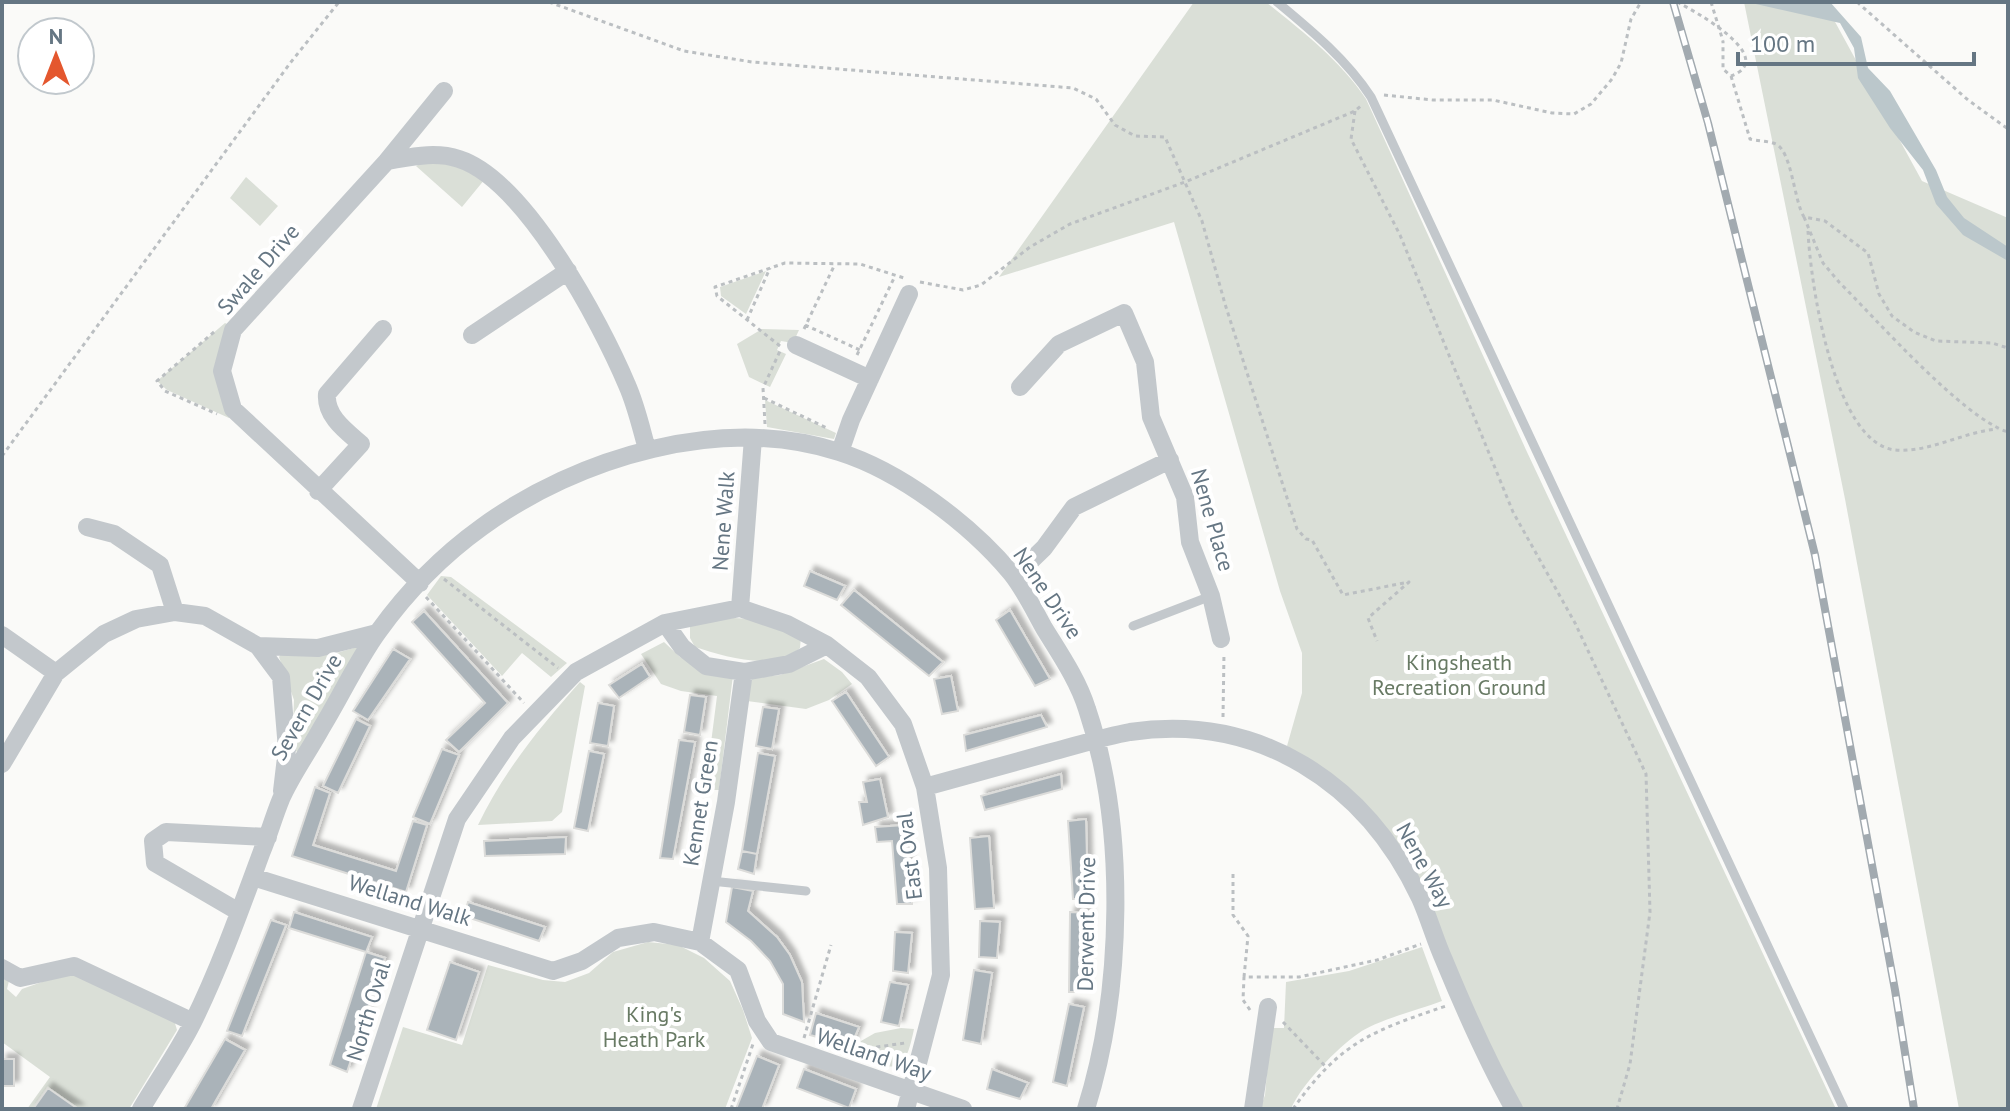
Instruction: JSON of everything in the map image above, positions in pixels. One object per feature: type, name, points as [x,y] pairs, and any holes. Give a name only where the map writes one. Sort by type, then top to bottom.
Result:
[{"type":"street","name":"Swale Drive","points":[[423,580],[318,491],[233,409],[222,371],[233,330],[387,161],[444,91]]},
{"type":"street","points":[[387,161],[423,155],[442,155],[461,160],[485,172],[538,228],[596,318],[629,388],[647,449]]},
{"type":"street","points":[[472,335],[568,271]]},
{"type":"street","points":[[843,444],[909,294]]},
{"type":"street","name":"Nene Place","points":[[1020,387],[1059,344],[1124,313],[1145,362],[1151,417],[1185,497],[1190,542],[1211,596],[1221,639]]},
{"type":"street","points":[[318,491],[361,444],[340,426],[329,411],[327,394],[383,329]]},
{"type":"street","points":[[790,347],[870,379]]},
{"type":"street","name":"Nene Drive","points":[[647,449],[753,438],[843,444],[900,480],[985,544],[1014,577],[1075,680],[1096,740]]},
{"type":"street","name":"Nene Walk","points":[[740,608],[753,438]]},
{"type":"street","name":"Severn Drive","points":[[141,1109],[193,1022],[253,877],[281,798],[377,633],[423,580],[481,528],[550,486],[647,449]]},
{"type":"street","name":"Nene Place","points":[[1014,577],[1044,548],[1074,507],[1170,460]]},
{"type":"street","points":[[87,527],[114,534],[160,565],[175,612]]},
{"type":"street","points":[[420,927],[457,819],[512,738],[576,672],[665,623],[740,608]]},
{"type":"street","name":"East Oval","points":[[740,608],[787,624],[827,645],[868,677],[903,724],[925,787],[938,868],[941,975],[909,1101]]},
{"type":"street","points":[[2,764],[56,673],[104,634],[136,619],[175,612],[205,616],[258,646],[281,677],[287,749],[281,798]]},
{"type":"street","points":[[665,623],[682,647],[706,666],[744,672],[789,664],[827,645]]},
{"type":"street","points":[[258,646],[318,648],[377,633]]},
{"type":"street","points":[[2,635],[56,673]]},
{"type":"street","name":"Kennet Green","points":[[700,942],[726,802],[744,672]]},
{"type":"street","name":"Nene Way","points":[[925,787],[1096,740],[1156,730],[1221,733],[1286,754],[1344,793],[1378,828],[1398,857],[1419,897],[1460,1001],[1514,1109]]},
{"type":"street","name":"Derwent Drive","points":[[1086,1109],[1096,1077],[1108,1008],[1114,945],[1111,831],[1096,740]]},
{"type":"street","points":[[239,912],[155,863],[153,841],[166,832],[268,837]]},
{"type":"street","name":"Welland Walk","points":[[253,877],[553,971],[582,961],[618,938],[654,932],[700,942]]},
{"type":"street","name":"North Oval","points":[[361,1109],[420,927]]},
{"type":"street","points":[[700,942],[738,970],[760,1025]]},
{"type":"street","points":[[2,968],[20,978],[74,966],[193,1022]]},
{"type":"street","points":[[1253,1109],[1267,1016]]},
{"type":"street","name":"Welland Way","points":[[760,1025],[771,1042],[855,1073],[909,1101],[963,1109]]},
{"type":"lane","points":[[1277,2],[1335,52],[1371,97],[1844,1109]]},
{"type":"lane","points":[[1133,626],[1211,596]]},
{"type":"lane","points":[[711,881],[806,891]]},
{"type":"path","points":[[2,456],[291,62],[339,2]]},
{"type":"path","points":[[549,2],[684,51],[725,58],[1073,88],[1096,99],[1115,125],[1135,136],[1165,137],[1202,221],[1225,304],[1297,529],[1306,539],[1312,540],[1343,595],[1409,582],[1368,618],[1377,641]]},
{"type":"path","points":[[1371,97],[1388,94],[1433,100],[1493,100],[1552,113],[1574,114],[1591,104],[1612,79],[1621,63],[1631,19],[1641,2]]},
{"type":"path","points":[[1677,2],[1710,21],[1741,48],[1746,60],[1744,66],[1731,76]]},
{"type":"path","points":[[1711,2],[1723,41],[1723,69],[1731,76],[1750,139],[1775,144],[1782,150],[1794,184],[1797,205],[1823,263],[1951,393],[1997,429]]},
{"type":"path","points":[[1857,2],[1968,100],[2008,129]]},
{"type":"path","points":[[790,347],[747,320],[717,296],[715,287],[785,263],[860,264],[963,290],[981,285],[1030,247],[1070,224],[1185,182],[1355,111],[1351,139],[1400,235],[1513,512],[1575,623],[1646,774],[1650,912],[1630,1064],[1617,1109]]},
{"type":"path","points":[[1804,217],[1825,221],[1868,253],[1879,294],[1892,316],[1914,332],[1936,341],[1992,343],[2008,348]]},
{"type":"path","points":[[1808,231],[1809,261],[1828,354],[1842,397],[1864,429],[1890,449],[1905,450],[1976,431],[1997,429],[2008,432]]},
{"type":"path","points":[[747,320],[770,268]]},
{"type":"path","points":[[850,370],[895,275]]},
{"type":"path","points":[[217,414],[165,391],[157,381],[232,317],[242,320]]},
{"type":"path","points":[[805,325],[879,359]]},
{"type":"path","points":[[764,398],[843,444]]},
{"type":"path","points":[[423,580],[571,677]]},
{"type":"path","points":[[423,580],[535,715]]},
{"type":"path","points":[[1221,639],[1225,698],[1221,733]]},
{"type":"path","points":[[1233,874],[1233,915],[1248,936],[1243,1000],[1256,1019],[1267,1016],[1327,1068]]},
{"type":"path","points":[[1244,977],[1299,977],[1377,960],[1436,938]]},
{"type":"path","points":[[799,1053],[831,945]]},
{"type":"path","points":[[1293,1109],[1327,1068],[1354,1043],[1371,1033],[1460,1001]]},
{"type":"path","points":[[731,1109],[760,1025]]},
{"type":"path","points":[[855,1073],[861,1057],[877,1047],[910,1043]]},
{"type":"green space","name":"Kingsheath Recreation Ground","points":[[1194,2],[1266,2],[1332,59],[1366,99],[1527,452],[1836,1109],[1521,1109],[1385,828],[1339,783],[1287,746],[1302,693],[1302,653],[1280,591],[1174,222],[999,277]]},
{"type":"green space","points":[[1744,2],[1765,2],[1834,20],[1922,181],[2008,218],[2008,1109],[1959,1109],[1845,499]]},
{"type":"green space","points":[[453,164],[485,179],[462,207],[416,166]]},
{"type":"green space","points":[[246,177],[278,206],[260,226],[230,198]]},
{"type":"green space","points":[[766,271],[746,314],[721,296],[720,287]]},
{"type":"green space","points":[[225,323],[229,325],[233,414],[229,418],[167,390],[157,381]]},
{"type":"green space","points":[[762,329],[799,330],[793,343],[781,341],[777,350],[786,354],[770,387],[749,377],[737,344]]},
{"type":"green space","points":[[765,400],[836,433],[834,439],[767,427]]},
{"type":"green space","points":[[441,576],[451,577],[567,663],[551,677],[522,653],[502,676],[427,595]]},
{"type":"green space","points":[[733,618],[756,619],[801,636],[800,648],[789,655],[764,661],[735,658],[695,647],[690,638],[690,625]]},
{"type":"green space","points":[[664,642],[680,657],[733,675],[719,790],[705,790],[717,696],[681,691],[661,684],[641,654]]},
{"type":"green space","points":[[360,648],[298,752],[292,750],[294,700],[279,657],[281,654],[333,654]]},
{"type":"green space","points":[[824,659],[852,684],[829,700],[806,709],[747,701],[752,678],[780,675]]},
{"type":"green space","points":[[580,682],[585,686],[562,812],[552,821],[478,825],[499,786],[524,750]]},
{"type":"green space","name":"King's Heath Park","points":[[648,942],[678,945],[704,958],[730,981],[752,1038],[725,1109],[376,1109],[403,1027],[462,1045],[488,965],[543,980],[565,982],[589,973],[613,952]]},
{"type":"green space","points":[[1422,947],[1442,1001],[1359,1033],[1320,1068],[1291,1109],[1260,1109],[1265,1095],[1271,1028],[1284,1028],[1286,982],[1349,971]]},
{"type":"green space","points":[[76,970],[174,1020],[177,1030],[129,1109],[27,1109],[50,1077],[2,1042],[2,973],[9,981],[7,989],[16,997],[22,989]]},
{"type":"green space","points":[[914,1029],[907,1054],[898,1065],[882,1066],[857,1058],[861,1041],[875,1033]]},
{"type":"shaded area","points":[[1747,2],[1830,2],[1861,37],[1868,68],[1890,91],[1936,170],[1947,197],[1964,218],[2008,247],[2008,261],[1963,235],[1936,204],[1923,170],[1890,128],[1858,78],[1854,48],[1840,23]]},
{"type":"building","points":[[810,571],[845,586],[837,600],[804,586]]},
{"type":"building","points":[[854,590],[943,662],[929,676],[841,605]]},
{"type":"building","points":[[1010,610],[1050,679],[1035,686],[996,620]]},
{"type":"building","points":[[424,611],[508,703],[459,752],[446,740],[485,703],[412,622]]},
{"type":"building","points":[[393,649],[410,659],[368,720],[353,711]]},
{"type":"building","points":[[642,664],[650,677],[619,698],[609,685]]},
{"type":"building","points":[[951,676],[958,711],[942,714],[934,679]]},
{"type":"building","points":[[846,692],[889,757],[876,766],[832,701]]},
{"type":"building","points":[[690,695],[706,697],[700,735],[684,732]]},
{"type":"building","points":[[598,703],[614,706],[608,746],[590,743]]},
{"type":"building","points":[[763,707],[779,709],[772,749],[756,746]]},
{"type":"building","points":[[1041,715],[1047,727],[966,751],[964,735]]},
{"type":"building","points":[[356,719],[370,726],[338,793],[323,786]]},
{"type":"building","points":[[679,740],[695,742],[673,859],[660,858]]},
{"type":"building","points":[[442,749],[459,755],[430,824],[413,817]]},
{"type":"building","points":[[589,751],[604,754],[588,831],[574,828]]},
{"type":"building","points":[[758,753],[775,756],[757,854],[742,851]]},
{"type":"building","points":[[1061,774],[1062,789],[985,810],[981,796]]},
{"type":"building","points":[[880,779],[888,817],[863,825],[859,802],[867,802],[863,782]]},
{"type":"building","points":[[315,787],[330,793],[313,845],[396,871],[413,821],[427,825],[406,892],[292,856]]},
{"type":"building","points":[[1086,819],[1088,899],[1073,899],[1068,821]]},
{"type":"building","points":[[905,825],[912,904],[897,904],[892,841],[877,842],[875,827]]},
{"type":"building","points":[[989,836],[994,908],[975,909],[970,838]]},
{"type":"building","points":[[566,837],[565,854],[485,856],[484,841]]},
{"type":"building","points":[[742,851],[757,854],[754,874],[738,869]]},
{"type":"building","points":[[732,887],[753,891],[748,911],[777,937],[790,955],[802,982],[804,1022],[783,1014],[783,984],[770,961],[726,922]]},
{"type":"building","points":[[468,902],[545,927],[539,941],[464,916]]},
{"type":"building","points":[[294,912],[372,937],[366,952],[289,928]]},
{"type":"building","points":[[1070,912],[1088,913],[1085,992],[1069,992]]},
{"type":"building","points":[[271,920],[286,925],[242,1036],[227,1031]]},
{"type":"building","points":[[980,921],[1000,922],[997,958],[979,957]]},
{"type":"building","points":[[895,932],[912,933],[908,973],[893,971]]},
{"type":"building","points":[[366,952],[385,958],[347,1072],[330,1065]]},
{"type":"building","points":[[450,962],[479,972],[456,1040],[427,1030]]},
{"type":"building","points":[[974,970],[992,973],[981,1044],[963,1040]]},
{"type":"building","points":[[890,982],[908,985],[899,1026],[881,1022]]},
{"type":"building","points":[[1069,1004],[1084,1007],[1067,1086],[1053,1082]]},
{"type":"building","points":[[816,1013],[859,1027],[851,1046],[810,1035]]},
{"type":"building","points":[[225,1039],[245,1050],[211,1109],[184,1109]]},
{"type":"building","points":[[757,1056],[779,1065],[762,1109],[736,1109]]},
{"type":"building","points":[[2,1059],[14,1059],[14,1086],[2,1086]]},
{"type":"building","points":[[804,1069],[856,1089],[849,1108],[797,1088]]},
{"type":"building","points":[[992,1069],[1028,1083],[1020,1099],[987,1089]]},
{"type":"building","points":[[48,1088],[78,1109],[33,1109]]},
{"type":"railway","points":[[1673,2],[1708,123],[1815,555],[1914,1109]]}]
